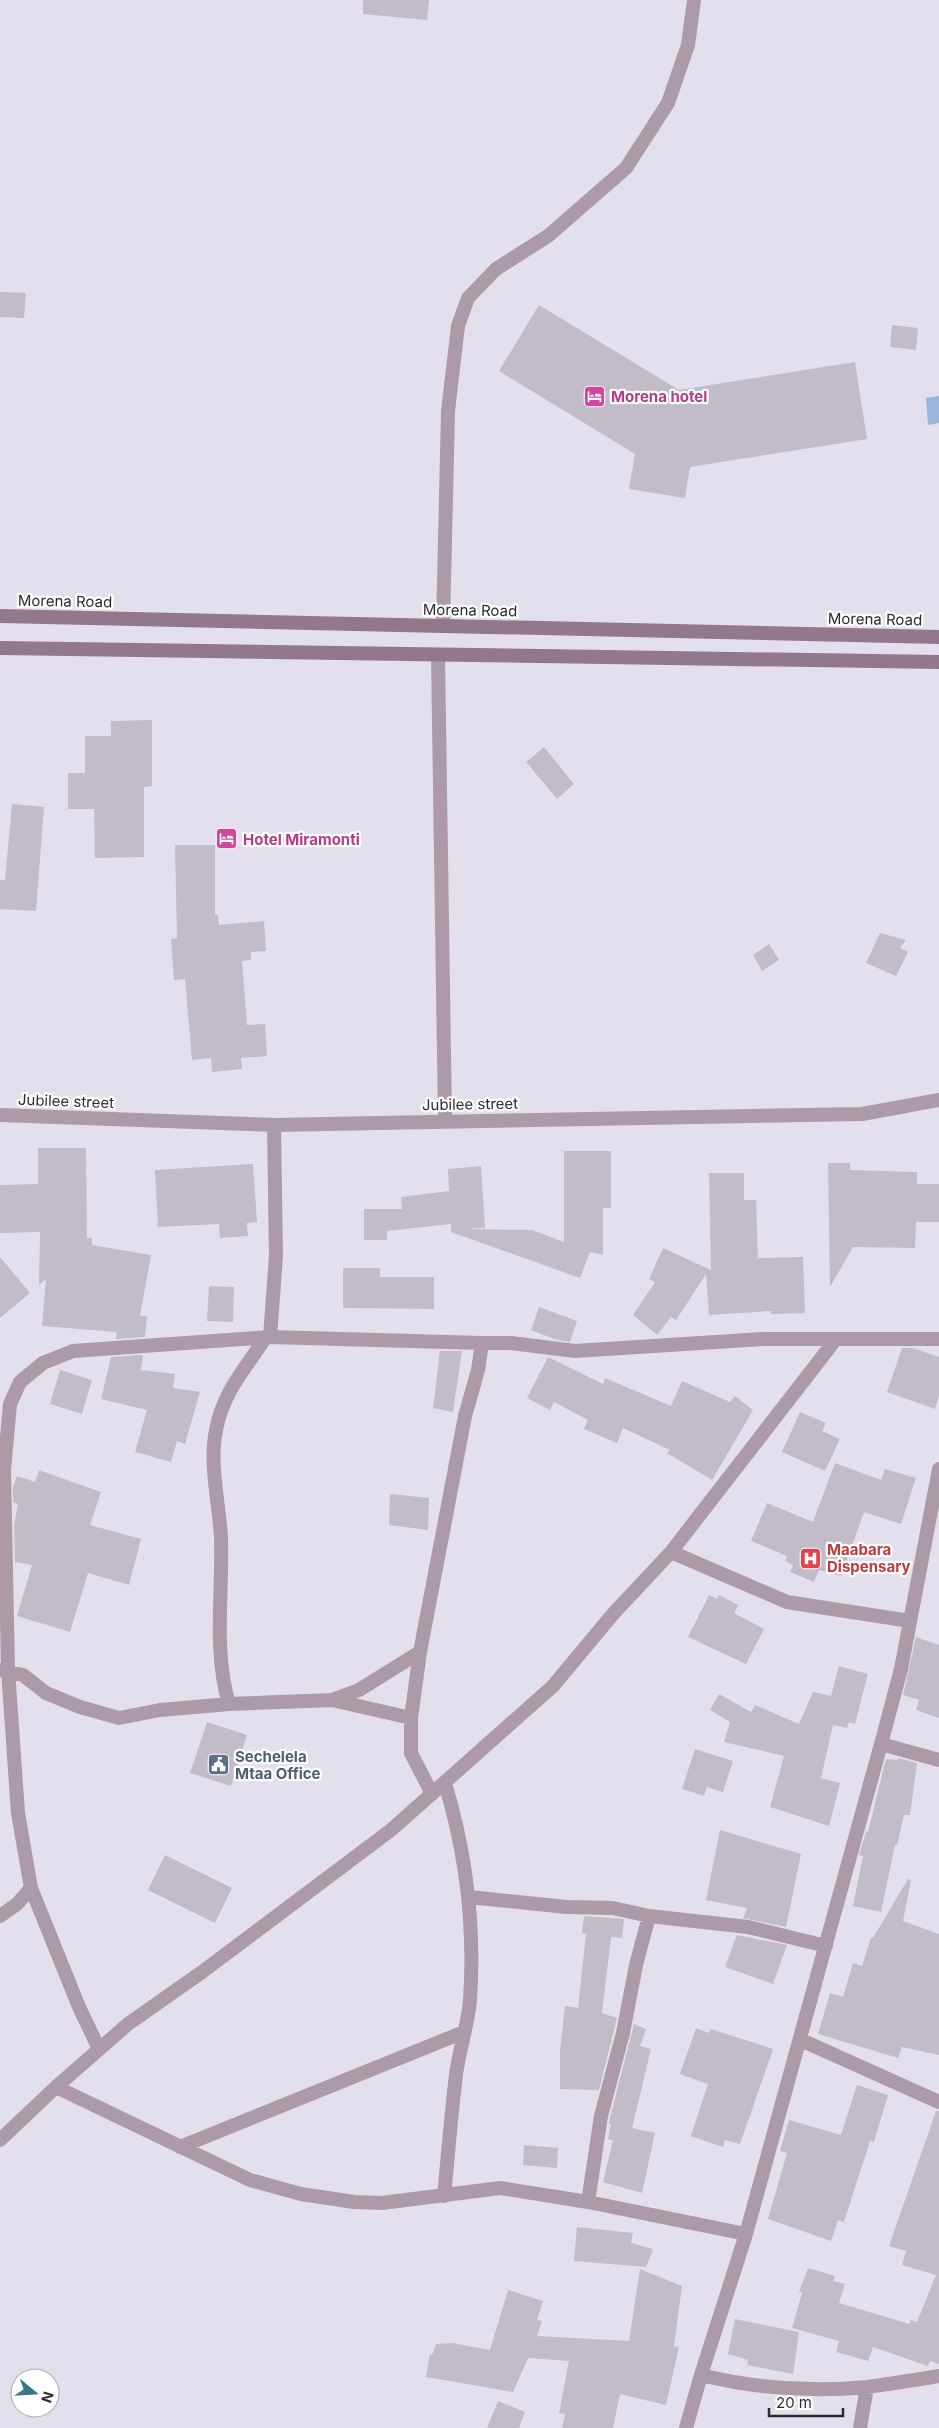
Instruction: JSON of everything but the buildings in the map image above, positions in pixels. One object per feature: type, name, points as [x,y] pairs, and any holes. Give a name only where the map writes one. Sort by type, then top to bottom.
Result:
[{"type":"main road","name":"Morena Road","points":[[0,616],[939,636]]},
{"type":"main road","points":[[0,648],[939,662]]},
{"type":"street","points":[[444,626],[448,411],[458,326],[468,298],[496,269],[548,236],[626,168],[668,103],[688,45],[694,0]]},
{"type":"street","points":[[438,655],[445,1121]]},
{"type":"street","name":"Jubilee street","points":[[0,1115],[274,1125],[862,1114],[939,1100]]},
{"type":"street","points":[[229,1704],[224,1687],[220,1630],[221,1537],[213,1456],[216,1430],[226,1395],[268,1337],[276,1256],[274,1125]]},
{"type":"street","points":[[99,2049],[79,2007],[31,1888],[18,1814],[4,1670],[4,1470],[10,1404],[20,1382],[42,1363],[73,1351],[268,1337],[482,1344],[511,1343],[576,1351],[763,1339],[939,1339]]},
{"type":"street","points":[[0,2140],[56,2087],[128,2024],[202,1972],[391,1830],[553,1686],[613,1614],[671,1552],[836,1339]]},
{"type":"street","points":[[432,1794],[411,1753],[411,1718],[420,1652],[465,1416],[478,1370],[482,1344]]},
{"type":"street","points":[[686,2428],[746,2234],[881,1744],[901,1668],[939,1470]]},
{"type":"street","points":[[671,1552],[787,1602],[910,1621]]},
{"type":"street","points":[[332,1700],[359,1690],[420,1652]]},
{"type":"street","points":[[4,1670],[23,1675],[46,1693],[80,1707],[119,1718],[160,1710],[229,1704],[332,1700],[411,1718]]},
{"type":"street","points":[[881,1744],[939,1760]]},
{"type":"street","points":[[444,2196],[456,2074],[470,2001],[469,1897],[459,1829],[445,1783]]},
{"type":"street","points":[[0,1916],[17,1904],[31,1888]]},
{"type":"street","points":[[469,1897],[567,1907],[613,1908],[649,1916],[748,1927],[826,1946]]},
{"type":"street","points":[[588,2202],[601,2116],[623,2033],[636,1965],[649,1916]]},
{"type":"street","points":[[180,2147],[464,2032]]},
{"type":"street","points":[[801,2040],[939,2102]]},
{"type":"street","points":[[56,2087],[250,2180],[301,2194],[354,2202],[382,2203],[500,2188],[588,2202],[746,2234]]},
{"type":"street","points":[[701,2376],[736,2384],[783,2388],[867,2387],[939,2376]]},
{"type":"street","points":[[860,2428],[867,2387]]},
{"type":"water","points":[[939,396],[939,423],[928,425],[926,398]]},
{"type":"place","name":"Morena hotel","points":[[595,396]]},
{"type":"place","name":"Hotel Miramonti","points":[[227,839]]},
{"type":"place","name":"Maabara Dispensary","points":[[811,1558]]},
{"type":"place","name":"Sechelela Mtaa Office","points":[[219,1765]]}]
